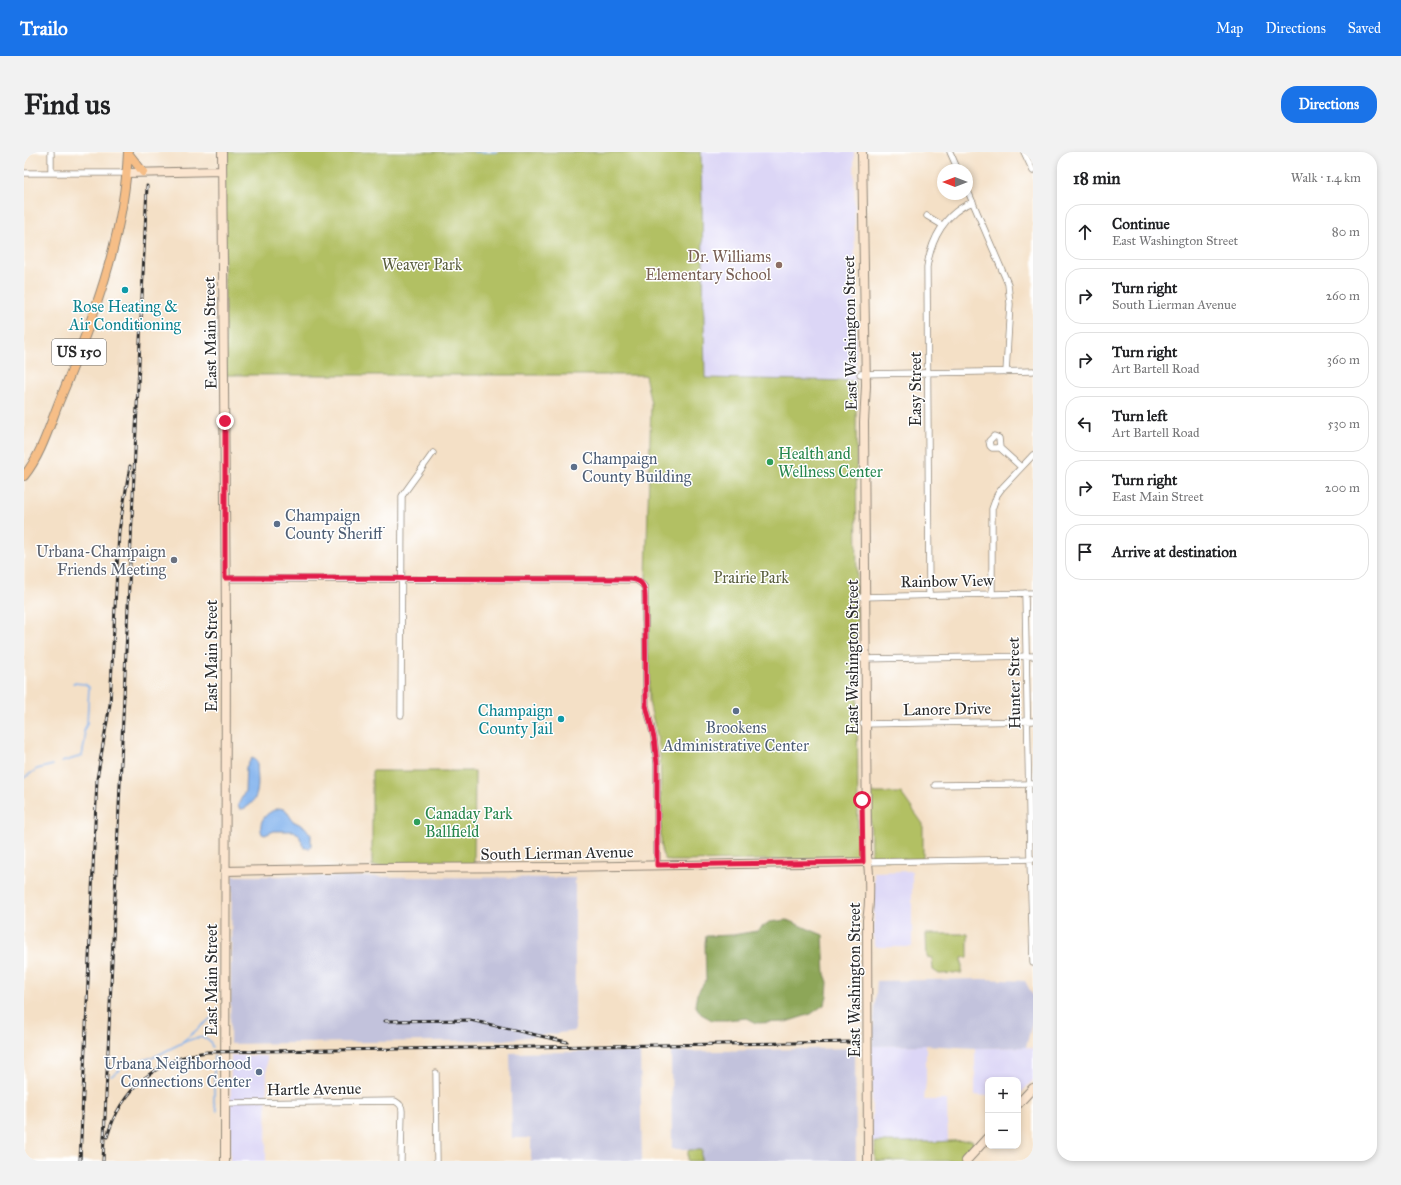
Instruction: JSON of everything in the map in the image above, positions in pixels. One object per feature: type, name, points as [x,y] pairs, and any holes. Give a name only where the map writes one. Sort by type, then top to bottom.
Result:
[{"type":"main road","points":[[128,152],[143,172]]},
{"type":"main road","name":"US 150","points":[[24,476],[40,449],[108,271],[115,243],[127,172],[128,152]]},
{"type":"main road","name":"East Main Street","points":[[222,152],[225,578],[225,1161]]},
{"type":"main road","name":"East Washington Street","points":[[858,152],[862,374],[868,1161]]},
{"type":"main road","name":"East Washington Street","points":[[862,152],[862,374]]},
{"type":"main road","points":[[127,172],[222,171]]},
{"type":"main road","name":"East Washington Street","points":[[864,1161],[865,862]]},
{"type":"main road","name":"South Lierman Avenue","points":[[225,871],[865,862]]},
{"type":"main road","points":[[1021,1101],[1033,1088]]},
{"type":"main road","points":[[966,1161],[985,1140]]},
{"type":"street","points":[[51,152],[51,173]]},
{"type":"street","points":[[950,152],[955,164]]},
{"type":"street","points":[[1024,152],[1033,171]]},
{"type":"street","points":[[24,173],[127,172]]},
{"type":"street","points":[[973,202],[1008,284],[1010,304],[1006,372]]},
{"type":"street","name":"Easy Street","points":[[929,595],[927,267],[931,248],[942,226],[955,212],[973,202]]},
{"type":"street","points":[[927,216],[942,226]]},
{"type":"street","points":[[862,374],[1033,371]]},
{"type":"street","points":[[1000,448],[1021,467]]},
{"type":"street","points":[[401,715],[402,496],[433,453]]},
{"type":"street","points":[[992,593],[992,509],[997,495],[1002,488],[1033,455]]},
{"type":"street","points":[[225,578],[634,580],[645,588],[646,705],[654,738],[657,764],[657,865]]},
{"type":"street","name":"Hunter Street","points":[[1025,593],[1030,656],[1033,964]]},
{"type":"street","name":"Rainbow View","points":[[864,596],[1033,593]]},
{"type":"street","points":[[864,659],[1030,656]]},
{"type":"street","name":"Lanore Drive","points":[[864,724],[1030,721]]},
{"type":"street","points":[[935,785],[1031,784]]},
{"type":"street","name":"South Lierman Avenue","points":[[865,862],[1031,860]]},
{"type":"street","points":[[436,1073],[437,1161]]},
{"type":"street","name":"Hartle Avenue","points":[[225,1103],[395,1101],[402,1107],[401,1161]]},
{"type":"shaded area","name":"Dr. Williams Elementary School","points":[[701,152],[854,152],[856,381],[705,378]]},
{"type":"shaded area","points":[[912,871],[912,947],[874,946],[874,872]]},
{"type":"shaded area","points":[[232,876],[575,878],[575,1031],[503,1040],[230,1044]]},
{"type":"shaded area","points":[[982,979],[1025,981],[1033,996],[1033,1019],[1026,1047],[975,1048],[925,1045],[872,1046],[877,981]]},
{"type":"shaded area","points":[[926,1045],[926,1082],[924,1100],[947,1100],[948,1142],[872,1142],[872,1046]]},
{"type":"shaded area","points":[[1026,1047],[1033,1049],[1033,1080],[1021,1093],[1021,1077],[985,1077],[985,1096],[975,1095],[975,1048]]},
{"type":"shaded area","points":[[855,1048],[856,1161],[688,1161],[688,1149],[672,1149],[671,1052]]},
{"type":"shaded area","points":[[640,1051],[642,1161],[531,1161],[531,1138],[512,1138],[510,1053]]},
{"type":"shaded area","points":[[231,1055],[267,1056],[266,1161],[230,1161]]},
{"type":"green space","points":[[224,152],[701,152],[705,378],[856,381],[858,851],[852,859],[670,861],[665,859],[662,853],[660,755],[649,701],[646,577],[651,404],[645,375],[225,375]]},
{"type":"green space","points":[[372,771],[475,771],[474,865],[372,866]]},
{"type":"green space","points":[[870,793],[901,793],[923,824],[923,859],[875,859],[871,855]]},
{"type":"green space","points":[[787,920],[823,935],[825,974],[828,982],[825,1004],[811,1014],[786,1022],[757,1023],[747,1018],[712,1020],[701,1014],[695,1005],[697,994],[706,980],[706,936],[733,935],[757,931],[769,922]]},
{"type":"green space","points":[[926,934],[968,934],[968,957],[962,958],[962,973],[939,974],[933,970],[932,958],[927,957]]},
{"type":"green space","points":[[972,1140],[974,1146],[961,1161],[875,1161],[875,1142],[934,1142]]},
{"type":"green space","points":[[688,1150],[702,1150],[701,1161],[688,1161]]},
{"type":"water","points":[[252,758],[257,762],[257,792],[251,804],[243,809],[240,809],[238,805],[245,791],[246,767]]},
{"type":"water","points":[[280,808],[286,810],[293,821],[305,827],[311,835],[311,846],[309,848],[304,848],[299,835],[294,831],[274,831],[265,835],[262,834],[262,820],[271,811]]},
{"type":"waterway","points":[[474,152],[496,152]]},
{"type":"waterway","points":[[62,762],[82,756],[85,740],[84,730],[87,724],[89,687],[85,684],[73,683]]},
{"type":"waterway","points":[[24,778],[37,769],[53,765]]},
{"type":"waterway","points":[[182,1042],[216,1014]]},
{"type":"waterway","points":[[111,1076],[125,1066],[156,1056],[194,1038],[200,1037],[208,1039],[212,1047]]},
{"type":"waterway","points":[[214,1055],[214,1103],[217,1111]]},
{"type":"railway","points":[[103,1161],[147,186]]},
{"type":"railway","points":[[80,1161],[97,779],[110,704],[119,531],[130,466]]},
{"type":"railway","points":[[385,1021],[470,1020],[567,1042]]},
{"type":"railway","points":[[107,1137],[113,1120],[122,1104],[144,1079],[173,1061],[189,1055],[207,1052],[854,1042]]},
{"type":"place","name":"Dr. Williams Elementary School","points":[[779,265]]},
{"type":"place","name":"Rose Heating & Air Conditioning","points":[[125,290]]},
{"type":"place","name":"Health and Wellness Center","points":[[770,462]]},
{"type":"place","name":"Champaign County Building","points":[[574,467]]},
{"type":"place","name":"Champaign County Sheriff","points":[[277,524]]},
{"type":"place","name":"Urbana-Champaign Friends Meeting","points":[[174,560]]},
{"type":"place","name":"Brookens Administrative Center","points":[[736,711]]},
{"type":"place","name":"Champaign County Jail","points":[[561,719]]},
{"type":"place","name":"Canaday Park Ballfield","points":[[417,822]]},
{"type":"place","name":"Urbana Neighborhood Connections Center","points":[[259,1072]]},
{"type":"route","points":[[225,421],[225,578],[630,579],[636,580],[645,588],[646,705],[654,738],[657,764],[657,865],[863,862],[862,800]]},
{"type":"park label","name":"Weaver Park","points":[[422,264]]},
{"type":"park label","name":"Prairie Park","points":[[751,577]]}]
